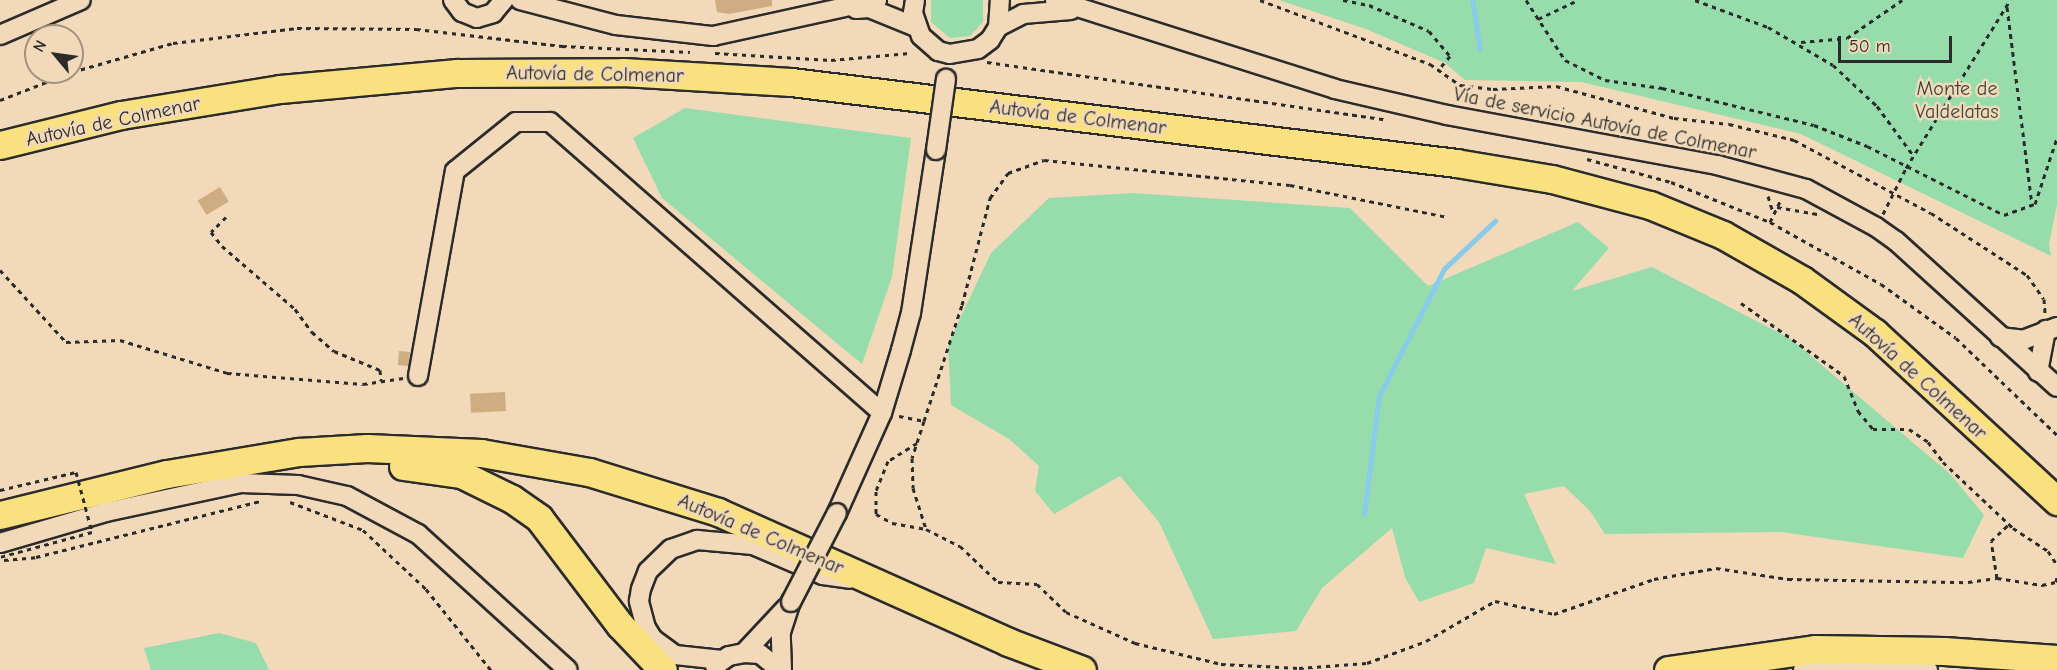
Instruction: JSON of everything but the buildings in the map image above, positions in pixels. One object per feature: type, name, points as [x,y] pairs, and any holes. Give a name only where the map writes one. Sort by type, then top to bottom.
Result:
[{"type":"highway","name":"Autovía de Colmenar","points":[[0,145],[121,115],[279,89],[457,73],[623,72],[802,83],[1456,163],[1552,179],[1650,205],[1723,235],[1802,280],[1875,333],[2057,501]]},
{"type":"highway","name":"Autovía de Colmenar","points":[[0,515],[167,474],[258,459],[367,448],[481,453],[589,472],[718,512],[877,584],[1082,670]]},
{"type":"highway","points":[[258,459],[310,467],[421,466],[462,474],[512,499],[539,518],[561,542],[620,625],[663,670]]},
{"type":"highway","points":[[1668,670],[1815,649],[1899,649],[2057,659]]},
{"type":"street","points":[[0,35],[81,0]]},
{"type":"street","points":[[453,0],[462,12],[477,18],[493,13],[504,0]]},
{"type":"street","points":[[520,0],[616,25],[712,36],[877,0]]},
{"type":"street","points":[[915,0],[916,27]]},
{"type":"street","points":[[998,27],[1000,0]]},
{"type":"street","name":"Vía de servicio Autovía de Colmenar","points":[[1055,0],[1335,89],[1447,115],[1717,165],[1806,189],[1876,227],[2057,387]]},
{"type":"street","points":[[782,670],[782,632],[791,602],[837,513],[882,413],[911,313],[946,80],[938,51],[916,27],[869,9],[837,10]]},
{"type":"street","points":[[938,51],[964,54],[984,45],[998,27],[1023,14],[1050,9],[1088,10]]},
{"type":"street","points":[[946,80],[964,54]]},
{"type":"street","points":[[418,376],[455,171],[516,122],[550,122],[882,413]]},
{"type":"street","points":[[2001,337],[2023,340],[2052,329]]},
{"type":"street","points":[[2038,372],[2052,329]]},
{"type":"street","points":[[0,543],[106,512],[241,483],[298,485],[347,496],[418,534],[568,670]]},
{"type":"street","points":[[791,602],[744,653],[717,665],[675,655],[653,639],[646,628],[639,601],[648,571],[671,549],[698,540],[753,545],[823,575],[877,584]]},
{"type":"street","points":[[744,653],[760,654],[782,670]]},
{"type":"street","points":[[1803,670],[1928,670]]},
{"type":"path","points":[[1260,0],[1439,69],[1460,85],[1493,89],[1556,86],[1674,118],[1729,123],[1794,140],[1893,192],[2027,275],[2044,299],[2052,329]]},
{"type":"path","points":[[1343,0],[1369,5],[1428,31],[1450,56],[1439,69]]},
{"type":"path","points":[[1368,0],[1369,5]]},
{"type":"path","points":[[1526,0],[1565,60],[1605,80],[1682,93],[1814,125],[1867,146],[1906,168],[2004,215],[2032,205],[2048,171],[2057,138]]},
{"type":"path","points":[[1538,19],[1578,0]]},
{"type":"path","points":[[1695,0],[1710,2],[1799,42],[1833,65],[1877,106],[1914,155]]},
{"type":"path","points":[[1799,42],[1847,38],[1902,0]]},
{"type":"path","points":[[1876,227],[1906,168],[2010,0]]},
{"type":"path","points":[[2007,7],[2032,205]]},
{"type":"path","points":[[84,69],[173,43],[297,28],[416,28],[562,46],[692,52]]},
{"type":"path","points":[[704,52],[831,60],[910,53]]},
{"type":"path","points":[[0,100],[41,84]]},
{"type":"path","points":[[926,529],[913,488],[912,458],[962,305],[990,198],[1008,173],[1044,160],[1266,182],[1447,217]]},
{"type":"path","points":[[1770,222],[1788,184]]},
{"type":"path","points":[[226,217],[211,232],[222,246],[295,309],[312,332],[334,351],[380,370],[381,381]]},
{"type":"path","points":[[0,270],[66,342],[120,340],[226,372],[363,384],[418,376]]},
{"type":"path","points":[[1741,303],[1844,376],[1857,411],[1873,429],[1909,429],[1928,442],[1943,462],[2009,524],[2048,551],[2057,565]]},
{"type":"path","points":[[882,413],[924,421]]},
{"type":"path","points":[[917,443],[888,461],[876,491],[876,514],[892,523],[926,529],[960,546],[998,582],[1038,584],[1066,612],[1135,643],[1221,664],[1299,668],[1367,663],[1426,641],[1495,602],[1554,614],[1654,579],[1716,568],[1788,579],[1968,582],[1998,578],[2042,585],[2056,582],[2057,577]]},
{"type":"path","points":[[0,490],[76,472],[92,532],[0,559]]},
{"type":"path","points":[[0,559],[36,557],[266,500]]},
{"type":"path","points":[[288,501],[363,530],[426,589],[491,670]]},
{"type":"path","points":[[1998,578],[1990,541],[2009,524]]},
{"type":"green space","points":[[931,0],[983,0],[983,22],[970,36],[950,38],[931,22]]},
{"type":"green space","name":"Monte de Valdelatas","points":[[1279,0],[2057,0],[2057,205],[2049,244],[2051,256],[1801,134],[1581,82],[1465,80],[1445,63],[1366,29]]},
{"type":"green space","points":[[685,108],[911,138],[892,277],[862,364],[662,198],[633,138]]},
{"type":"green space","points":[[1133,193],[1350,208],[1428,286],[1578,222],[1609,248],[1572,291],[1652,267],[1791,339],[1950,474],[1984,515],[1963,558],[1781,532],[1605,534],[1590,511],[1564,486],[1524,494],[1556,564],[1486,548],[1474,583],[1419,602],[1405,577],[1392,528],[1322,588],[1296,631],[1213,639],[1159,522],[1120,476],[1054,514],[1035,491],[1039,466],[1009,439],[951,405],[948,344],[991,253],[1049,198]]},
{"type":"green space","points":[[219,633],[256,643],[269,670],[151,670],[144,648]]},
{"type":"waterway","points":[[1473,0],[1480,49]]},
{"type":"waterway","points":[[1364,514],[1379,396],[1444,269],[1495,221]]}]
